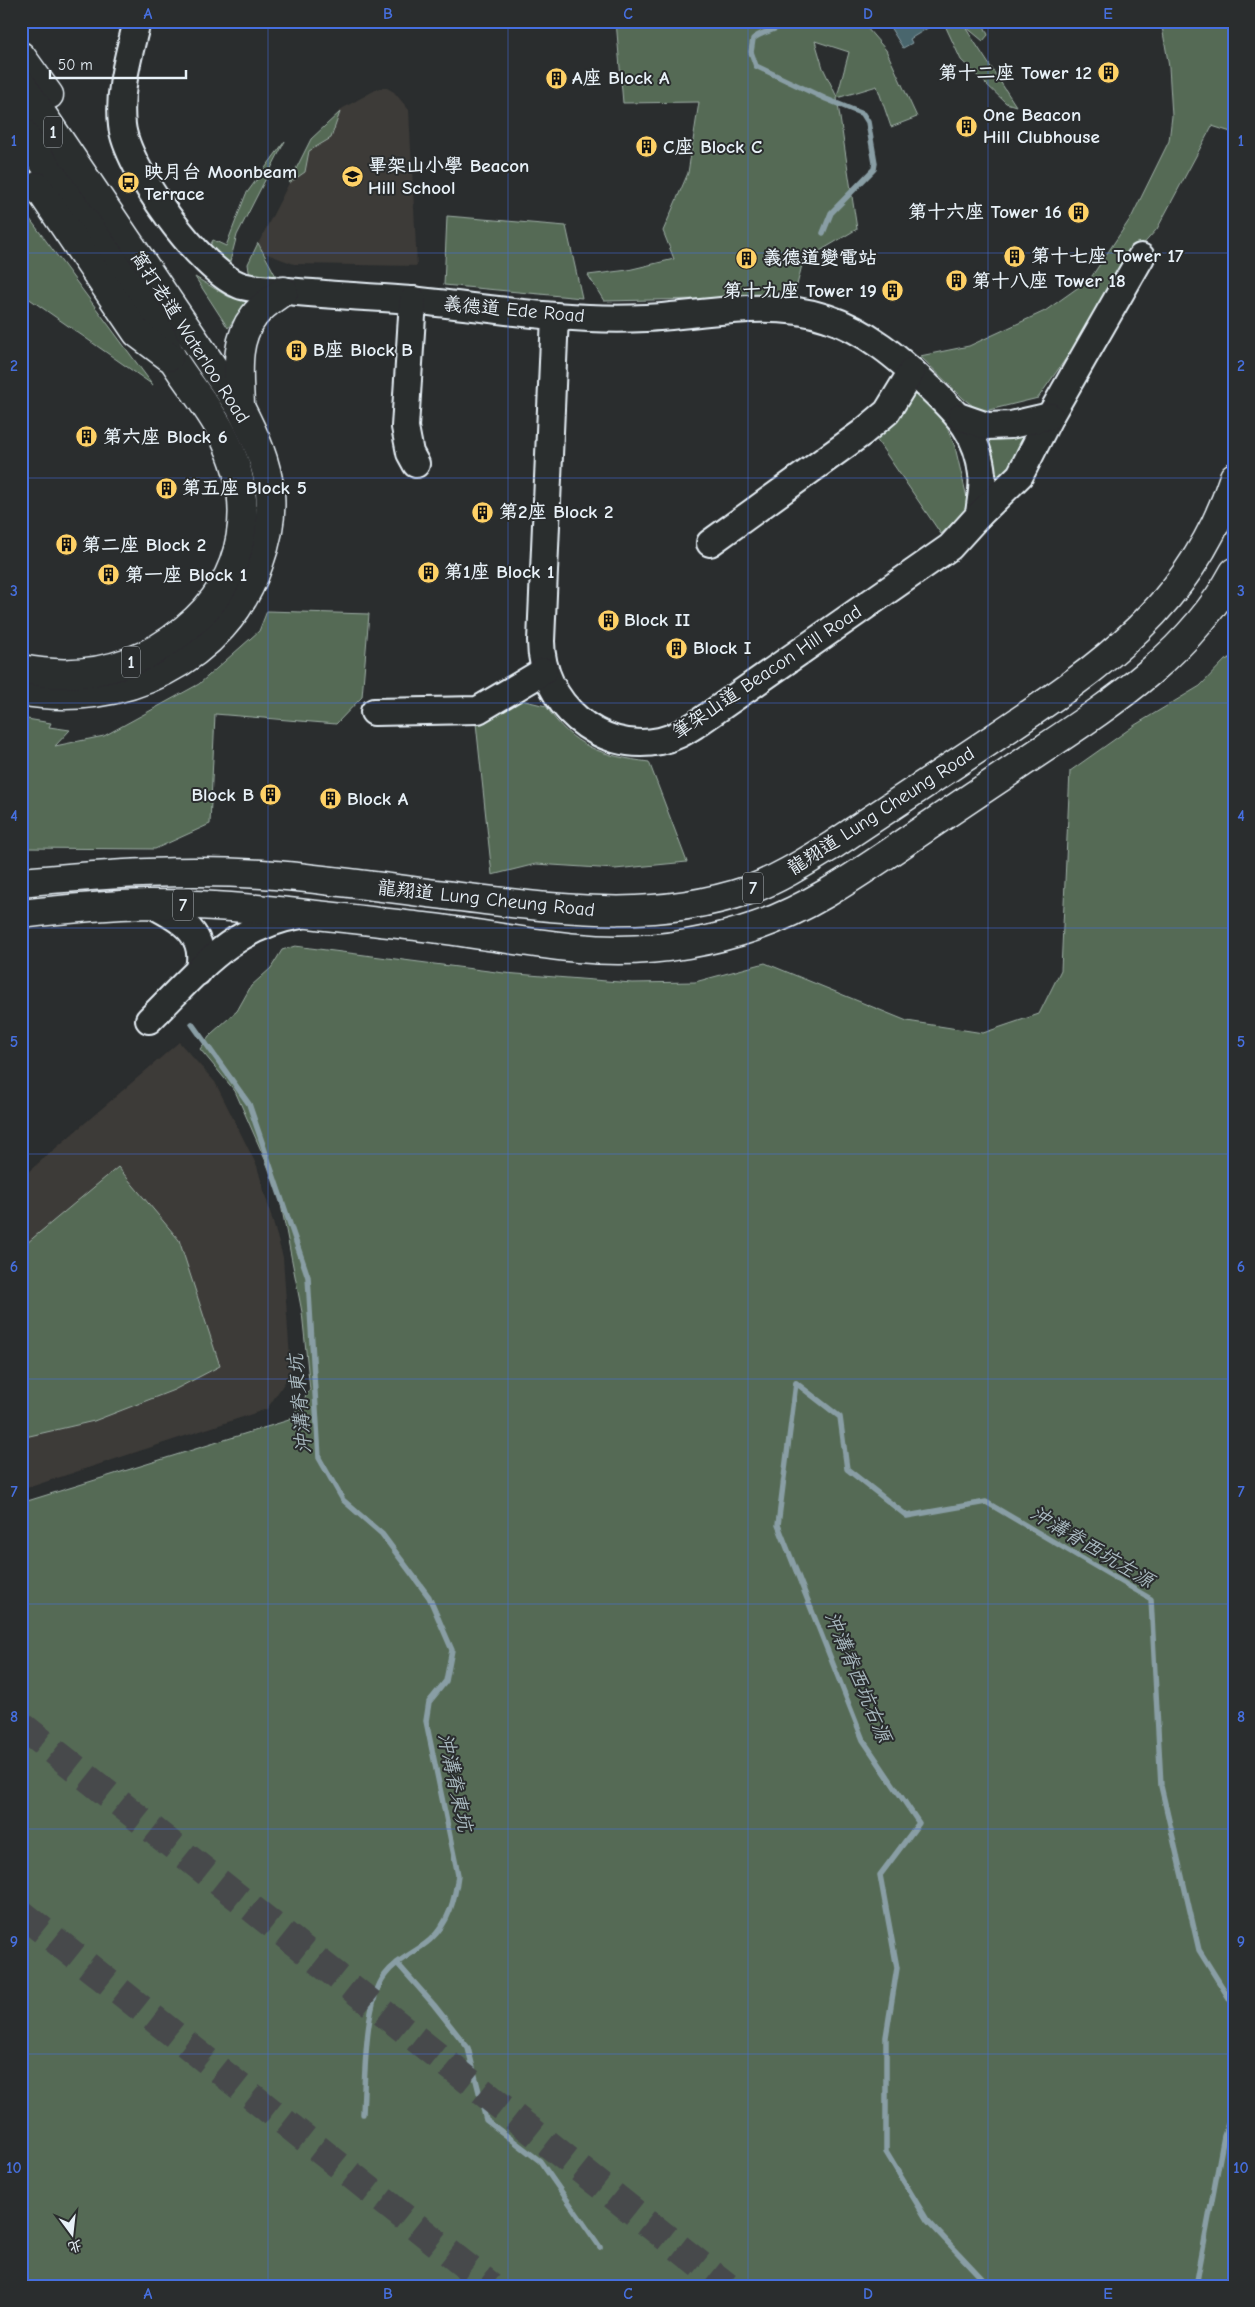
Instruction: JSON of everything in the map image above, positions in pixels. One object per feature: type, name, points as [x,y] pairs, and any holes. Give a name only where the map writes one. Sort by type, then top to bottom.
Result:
[{"type":"highway","points":[[21,56],[207,328],[215,346],[223,380]]},
{"type":"highway","name":"窩打老道 Waterloo Road","points":[[21,83],[74,186],[154,321],[174,361],[220,430],[238,478],[244,502],[243,530],[240,546],[226,578],[213,600],[195,621],[161,647],[139,659],[116,667],[84,674],[54,673],[21,668]]},
{"type":"highway","name":"窩打老道 Waterloo Road","points":[[21,130],[74,186],[223,380],[254,434],[263,459],[270,503],[266,538],[256,572],[246,594],[233,614],[214,636],[194,654],[162,673],[133,686],[104,693],[80,696],[52,696],[21,691]]},
{"type":"highway","points":[[21,162],[137,333],[174,361]]},
{"type":"highway","points":[[240,407],[238,363],[243,334],[255,314],[284,290]]},
{"type":"highway","name":"龍翔道 Lung Cheung Road","points":[[21,882],[144,873],[242,873],[323,880],[551,908],[620,912],[673,908],[751,889],[794,868],[833,845],[1055,697],[1112,654],[1156,613],[1191,568],[1219,515],[1234,477]]},
{"type":"highway","name":"龍翔道 Lung Cheung Road","points":[[21,914],[84,907],[151,904],[213,906],[309,914],[579,948],[625,950],[673,947],[719,938],[794,911],[844,883],[1130,688],[1164,659],[1195,628],[1234,572]]},
{"type":"street","name":"義德道 Ede Road","points":[[137,21],[126,68],[120,112],[122,130],[132,160],[187,242],[212,268],[230,281],[242,286],[413,300],[555,316],[645,318],[757,310],[797,312],[826,317],[874,340],[912,371],[961,417],[976,443],[983,475],[979,514]]},
{"type":"street","name":"筆架山道 Beacon Hill Road","points":[[555,316],[540,641],[544,671],[566,708],[595,731],[632,742],[659,741],[696,725],[950,547],[979,514],[1020,475],[1050,416],[1141,258]]},
{"type":"street","points":[[413,300],[405,427],[408,446],[416,464]]},
{"type":"street","points":[[710,543],[862,433],[887,412],[912,371]]},
{"type":"street","points":[[961,417],[987,426],[1011,425],[1050,416]]},
{"type":"street","points":[[374,712],[478,710],[544,671]]},
{"type":"street","points":[[151,904],[175,916],[190,929],[198,942],[200,953],[198,972]]},
{"type":"street","points":[[149,1020],[233,941],[252,929],[283,918],[309,914]]},
{"type":"shaded area","name":"畢架山小學 Beacon Hill School","points":[[379,88],[387,88],[394,92],[409,110],[417,266],[294,264],[264,253],[258,244],[310,142],[343,108]]},
{"type":"shaded area","points":[[179,1042],[215,1082],[257,1166],[283,1257],[291,1373],[267,1409],[21,1490],[21,1178]]},
{"type":"green space","points":[[616,21],[861,21],[886,50],[917,117],[891,127],[877,86],[837,98],[857,229],[803,261],[794,297],[604,301],[588,275],[628,270],[674,259],[663,231],[688,173],[699,102],[623,103]],"holes":[[[815,41],[849,52],[837,97],[823,68]]]},
{"type":"green space","points":[[943,21],[961,21],[1016,106],[1006,103],[961,60]]},
{"type":"green space","points":[[965,21],[982,21],[988,35],[983,41],[966,27]]},
{"type":"green space","points":[[1161,21],[1234,21],[1234,133],[1212,126],[1157,229],[1114,277],[1088,327],[1038,398],[981,412],[964,399],[920,356],[969,346],[1045,311],[1090,279],[1132,216],[1169,141],[1172,116],[1169,67]]},
{"type":"green space","points":[[340,112],[331,138],[309,151],[305,172],[289,183],[311,139]]},
{"type":"green space","points":[[285,141],[237,235],[228,269],[207,251],[213,240],[226,246],[246,194]]},
{"type":"green space","points":[[21,207],[153,385],[21,293]]},
{"type":"green space","points":[[447,216],[566,226],[582,298],[444,285]]},
{"type":"green space","points":[[258,243],[278,280],[250,278],[248,264]]},
{"type":"green space","points":[[195,277],[229,297],[248,300],[228,328]]},
{"type":"green space","points":[[914,381],[944,420],[955,447],[969,506],[941,534],[874,436]]},
{"type":"green space","points":[[1034,428],[995,492],[985,434]]},
{"type":"green space","points":[[267,611],[369,614],[362,697],[336,724],[215,714],[210,824],[155,849],[21,848],[21,718],[51,723],[49,727],[70,730],[55,746],[104,736],[199,684],[259,631]]},
{"type":"green space","points":[[1234,656],[1234,2286],[21,2286],[21,1503],[289,1420],[310,1390],[302,1312],[278,1189],[235,1091],[200,1049],[212,1033],[237,1011],[251,986],[271,968],[282,950],[295,946],[504,973],[632,983],[695,982],[765,963],[907,1021],[983,1033],[1039,1014],[1061,970],[1070,771],[1135,725],[1200,686],[1225,660]]},
{"type":"green space","points":[[521,700],[546,706],[567,731],[590,747],[632,760],[649,762],[687,862],[615,869],[536,864],[492,875],[476,723]]},
{"type":"green space","points":[[118,1167],[179,1240],[220,1366],[174,1390],[94,1421],[21,1438],[21,1248]]},
{"type":"water","points":[[898,21],[939,21],[910,39],[912,43],[903,48],[890,27]]},
{"type":"waterway","points":[[785,21],[782,25],[753,39],[751,52],[756,66],[863,114],[868,122],[875,163],[874,169],[831,213],[823,233]]},
{"type":"waterway","name":"沖溝脊東坑","points":[[192,1024],[249,1104],[308,1277],[319,1458],[343,1500],[382,1534],[429,1597],[452,1650],[446,1681],[429,1702],[426,1721],[458,1875],[455,1893],[450,1910],[437,1933],[424,1945],[390,1969],[378,1987],[369,2022],[363,2114]]},
{"type":"waterway","name":"沖溝脊西坑右源","points":[[796,1383],[778,1525],[863,1740],[919,1823],[880,1875],[897,1968],[886,2037],[886,2152],[927,2220],[989,2286]]},
{"type":"waterway","name":"沖溝脊西坑左源","points":[[796,1383],[840,1417],[847,1469],[907,1516],[986,1502],[1151,1599],[1161,1786],[1199,1950],[1234,2006]]},
{"type":"waterway","points":[[397,1963],[468,2048],[486,2120],[540,2161],[600,2247]]},
{"type":"waterway","name":"沖溝脊西坑左源","points":[[1196,2286],[1224,2136],[1234,2106]]},
{"type":"tunnel","points":[[21,1725],[727,2286]]},
{"type":"tunnel","points":[[21,1913],[491,2286]]},
{"type":"place","name":"第十二座 Tower 12","points":[[1108,73]]},
{"type":"place","name":"A座 Block A","points":[[556,78]]},
{"type":"place","name":"One Beacon Hill Clubhouse","points":[[967,126]]},
{"type":"place","name":"C座 Block C","points":[[647,147]]},
{"type":"place","name":"畢架山小學 Beacon Hill School","points":[[352,177]]},
{"type":"place","name":"映月台 Moonbeam Terrace","points":[[128,183]]},
{"type":"place","name":"第十六座 Tower 16","points":[[1078,212]]},
{"type":"place","name":"第十七座 Tower 17","points":[[1015,256]]},
{"type":"place","name":"義德道變電站","points":[[747,258]]},
{"type":"place","name":"第十八座 Tower 18","points":[[956,281]]},
{"type":"place","name":"第十九座 Tower 19","points":[[893,291]]},
{"type":"place","name":"B座 Block B","points":[[297,350]]},
{"type":"place","name":"第六座 Block 6","points":[[87,437]]},
{"type":"place","name":"第五座 Block 5","points":[[166,488]]},
{"type":"place","name":"第2座 Block 2","points":[[483,512]]},
{"type":"place","name":"第二座 Block 2","points":[[66,545]]},
{"type":"place","name":"第1座 Block 1","points":[[428,572]]},
{"type":"place","name":"第一座 Block 1","points":[[109,575]]},
{"type":"place","name":"Block II","points":[[608,620]]},
{"type":"place","name":"Block I","points":[[677,648]]},
{"type":"place","name":"Block B","points":[[270,795]]},
{"type":"place","name":"Block A","points":[[331,799]]}]
